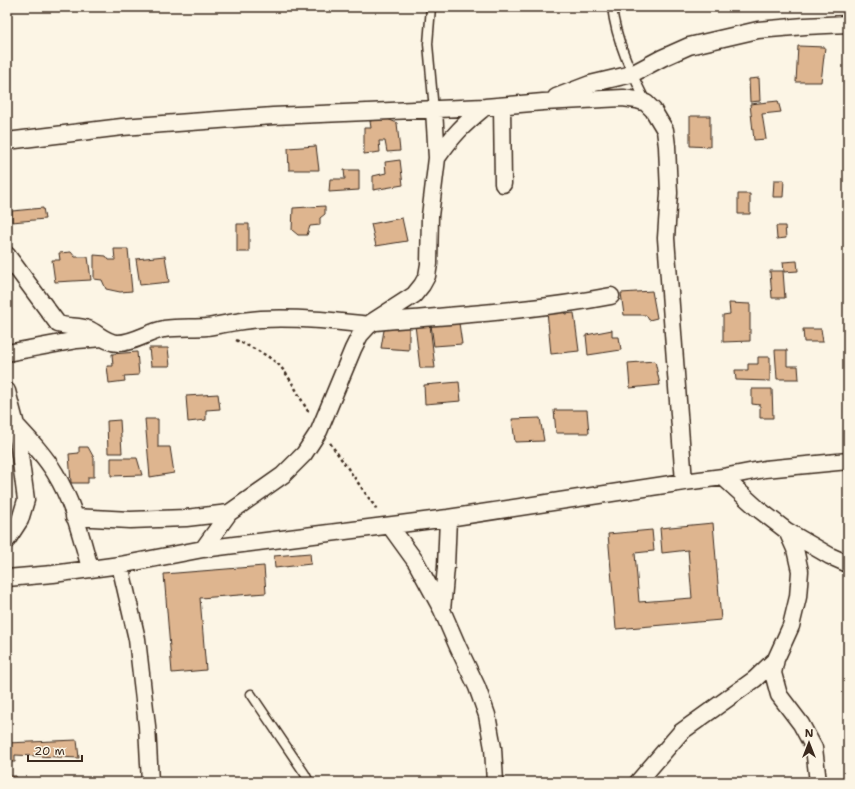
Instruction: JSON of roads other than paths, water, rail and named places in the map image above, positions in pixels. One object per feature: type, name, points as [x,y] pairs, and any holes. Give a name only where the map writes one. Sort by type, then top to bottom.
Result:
[{"type":"street","points":[[543,102],[590,84],[632,74],[689,46],[758,30],[848,24]]},
{"type":"street","points":[[7,141],[130,126],[273,116],[434,110],[623,98],[646,102],[653,110],[665,130],[667,146],[669,193],[666,238],[684,482]]},
{"type":"street","points":[[502,106],[503,184]]},
{"type":"street","points":[[437,158],[450,139],[465,123],[485,107]]},
{"type":"street","points":[[203,549],[229,513],[283,475],[304,454],[319,430],[352,349],[360,335],[371,323],[414,295],[427,276],[429,264],[430,216],[437,158],[434,110]]},
{"type":"street","points":[[7,255],[58,324],[65,327],[86,329],[116,343],[126,343],[149,333],[164,329],[206,327],[260,319],[292,318],[371,323],[525,310],[611,296]]},
{"type":"street","points":[[7,353],[77,340],[103,338]]},
{"type":"street","points":[[7,391],[16,425],[26,500],[20,520],[7,540]]},
{"type":"street","points":[[16,425],[55,472],[67,495],[90,568]]},
{"type":"street","points":[[7,578],[53,574],[120,565],[203,549],[448,518],[723,477],[765,468],[848,461]]},
{"type":"street","points":[[723,477],[757,508],[787,531],[830,556],[848,564]]},
{"type":"street","points":[[74,517],[130,520],[186,518],[229,513]]},
{"type":"street","points":[[442,610],[448,518]]},
{"type":"street","points":[[390,526],[416,562],[442,610],[477,687],[487,715],[493,748],[495,782]]},
{"type":"street","points":[[787,531],[795,549],[800,571],[798,597],[791,626],[776,659],[773,673],[778,695],[801,724],[814,748],[818,782]]},
{"type":"street","points":[[120,565],[137,640],[147,726],[150,782]]},
{"type":"street","points":[[638,782],[681,732],[755,679],[776,659]]},
{"type":"lane","points":[[431,7],[428,44],[434,110]]},
{"type":"lane","points":[[612,7],[623,51],[632,74],[646,102]]},
{"type":"lane","points":[[251,694],[309,782]]}]
